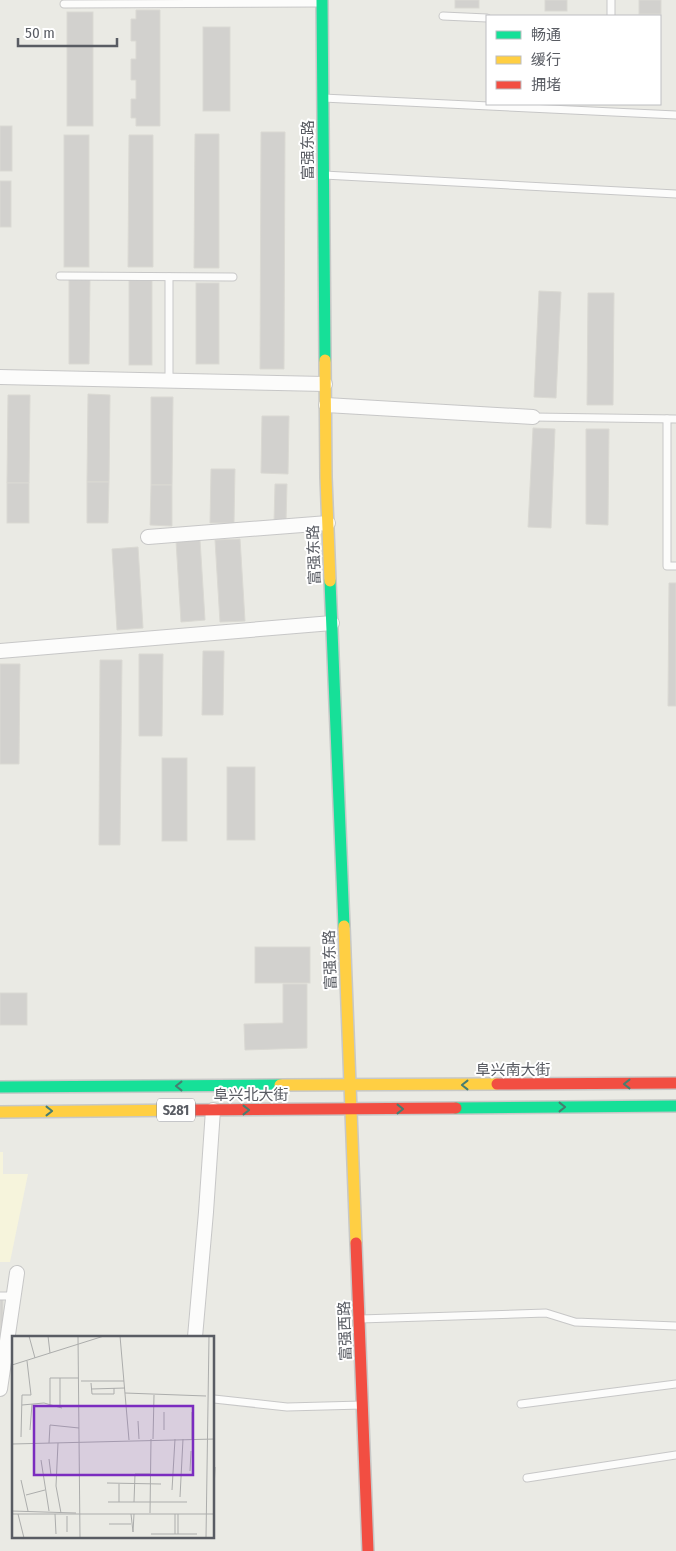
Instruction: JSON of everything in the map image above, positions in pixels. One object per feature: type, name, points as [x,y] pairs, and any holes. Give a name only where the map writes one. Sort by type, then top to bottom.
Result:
[{"type":"street","name":"富强东路","points":[[322,2],[328,523],[351,1109]]},
{"type":"street","points":[[0,376],[325,384]]},
{"type":"street","points":[[326,406],[533,418]]},
{"type":"street","points":[[148,537],[328,523]]},
{"type":"street","points":[[0,651],[332,623]]},
{"type":"street","name":"阜兴南大街","points":[[350,1085],[676,1084]]},
{"type":"street","name":"阜兴北大街","points":[[0,1088],[350,1085]]},
{"type":"street","name":"S281","points":[[351,1109],[676,1106]]},
{"type":"street","name":"阜兴北大街","points":[[0,1112],[351,1109]]},
{"type":"street","name":"富强西路","points":[[351,1109],[368,1551]]},
{"type":"street","points":[[195,1336],[213,1110]]},
{"type":"street","points":[[0,1389],[7,1296],[17,1273]]},
{"type":"lane","points":[[611,0],[611,15]]},
{"type":"lane","points":[[64,4],[322,2]]},
{"type":"lane","points":[[443,16],[486,18]]},
{"type":"lane","points":[[323,98],[676,115]]},
{"type":"lane","points":[[323,175],[676,194]]},
{"type":"lane","points":[[60,276],[234,277]]},
{"type":"lane","points":[[169,277],[169,380]]},
{"type":"lane","points":[[533,418],[676,419]]},
{"type":"lane","points":[[667,419],[667,566],[676,566]]},
{"type":"lane","points":[[359,1319],[546,1313],[575,1322],[676,1326]]},
{"type":"lane","points":[[521,1404],[676,1384]]},
{"type":"lane","points":[[215,1399],[286,1407],[363,1405]]},
{"type":"lane","points":[[527,1478],[676,1455]]},
{"type":"shaded area","points":[[0,1152],[3,1152],[3,1174],[28,1174],[10,1262],[0,1262]]},
{"type":"building","points":[[455,0],[479,0],[479,8],[455,8]]},
{"type":"building","points":[[545,0],[567,0],[567,11],[545,11]]},
{"type":"building","points":[[639,0],[661,0],[661,14],[639,14]]},
{"type":"building","points":[[136,10],[160,10],[160,126],[136,126],[136,118],[131,118],[131,99],[136,99],[136,80],[131,80],[131,59],[136,59],[136,41],[131,41],[131,19],[136,19]]},
{"type":"building","points":[[67,12],[93,12],[93,126],[67,126]]},
{"type":"building","points":[[203,27],[230,27],[230,111],[203,111]]},
{"type":"building","points":[[0,126],[12,126],[12,171],[0,171]]},
{"type":"building","points":[[261,132],[285,132],[284,369],[260,369]]},
{"type":"building","points":[[195,134],[219,134],[219,268],[194,268]]},
{"type":"building","points":[[64,135],[89,135],[89,267],[64,267]]},
{"type":"building","points":[[129,135],[153,135],[153,267],[128,267]]},
{"type":"building","points":[[0,181],[11,181],[11,227],[0,227]]},
{"type":"building","points":[[69,279],[90,279],[89,364],[69,364]]},
{"type":"building","points":[[129,280],[152,280],[152,365],[129,365]]},
{"type":"building","points":[[196,283],[219,283],[219,364],[196,364]]},
{"type":"building","points":[[539,291],[561,292],[556,398],[534,397]]},
{"type":"building","points":[[588,293],[614,293],[613,405],[587,405]]},
{"type":"building","points":[[88,394],[110,395],[109,482],[87,482]]},
{"type":"building","points":[[8,395],[30,395],[29,483],[7,483]]},
{"type":"building","points":[[151,397],[173,397],[172,485],[151,485]]},
{"type":"building","points":[[262,416],[289,416],[288,474],[261,473]]},
{"type":"building","points":[[533,428],[555,429],[551,528],[528,527]]},
{"type":"building","points":[[586,429],[609,429],[608,525],[586,524]]},
{"type":"building","points":[[211,469],[235,469],[234,523],[210,523]]},
{"type":"building","points":[[87,482],[109,482],[108,523],[87,523]]},
{"type":"building","points":[[7,483],[29,483],[29,523],[7,523]]},
{"type":"building","points":[[275,484],[287,484],[286,522],[274,522]]},
{"type":"building","points":[[151,485],[172,485],[172,526],[150,525]]},
{"type":"building","points":[[240,539],[245,621],[220,622],[215,540]]},
{"type":"building","points":[[200,540],[205,620],[181,622],[176,541]]},
{"type":"building","points":[[138,547],[143,628],[117,630],[112,549]]},
{"type":"building","points":[[669,583],[676,583],[676,706],[668,706]]},
{"type":"building","points":[[203,651],[224,651],[223,715],[202,715]]},
{"type":"building","points":[[139,654],[163,654],[162,736],[139,736]]},
{"type":"building","points":[[100,660],[122,660],[120,845],[99,845]]},
{"type":"building","points":[[0,664],[20,664],[19,764],[0,764]]},
{"type":"building","points":[[162,758],[187,758],[187,841],[162,841]]},
{"type":"building","points":[[227,767],[255,767],[255,840],[227,840]]},
{"type":"building","points":[[255,947],[310,947],[310,983],[255,983]]},
{"type":"building","points":[[283,984],[307,984],[307,1048],[245,1050],[244,1024],[283,1023]]},
{"type":"building","points":[[0,993],[27,993],[27,1025],[0,1025]]},
{"type":"building","points":[[0,1298],[3,1298],[3,1340],[0,1340]]},
{"type":"traffic: fast","points":[[322,0],[325,360]]},
{"type":"traffic: fast","points":[[330,581],[344,926]]},
{"type":"traffic: fast","points":[[0,1087],[280,1085]]},
{"type":"traffic: fast","points":[[456,1108],[676,1106]]},
{"type":"traffic: slow","points":[[325,360],[326,477],[330,581]]},
{"type":"traffic: slow","points":[[344,926],[356,1243]]},
{"type":"traffic: slow","points":[[280,1085],[497,1084]]},
{"type":"traffic: slow","points":[[0,1112],[190,1110]]},
{"type":"traffic: jam","points":[[497,1084],[676,1083]]},
{"type":"traffic: jam","points":[[190,1110],[456,1108]]},
{"type":"traffic: jam","points":[[356,1243],[368,1551]]}]
